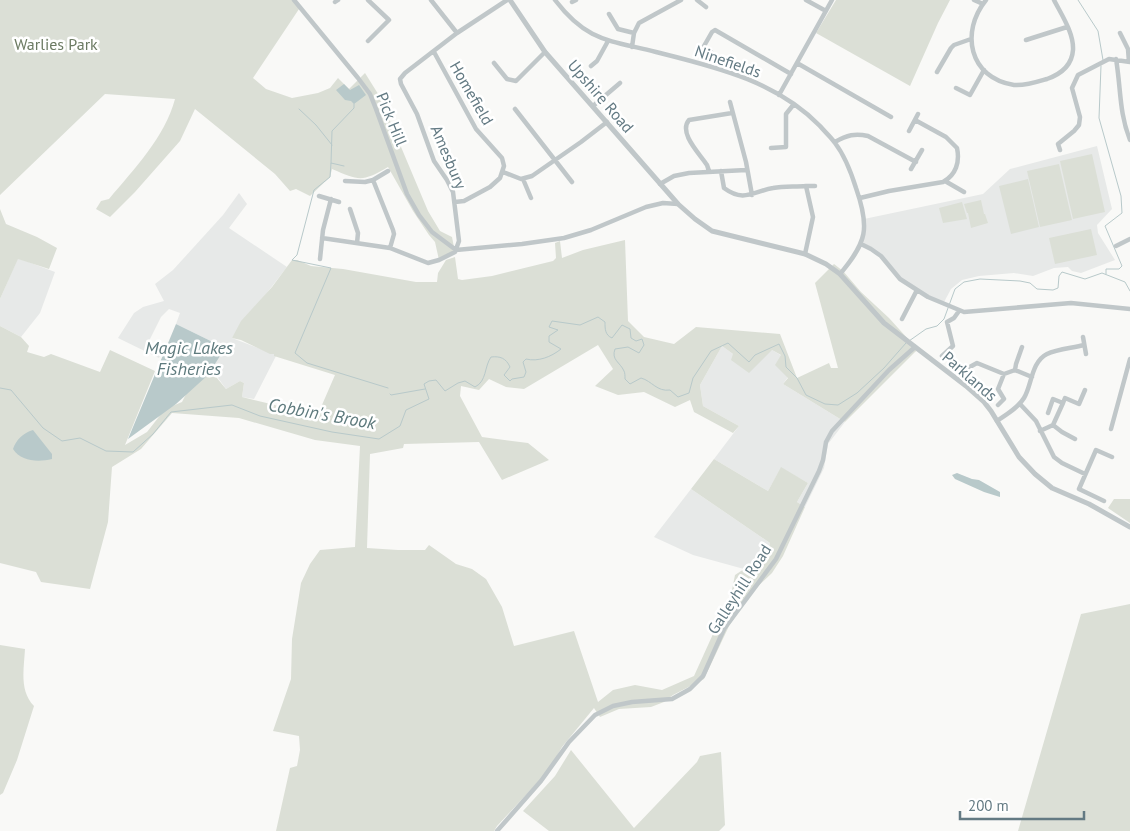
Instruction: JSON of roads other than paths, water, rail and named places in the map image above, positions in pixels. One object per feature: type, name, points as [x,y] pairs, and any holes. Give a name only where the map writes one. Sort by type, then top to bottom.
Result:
[{"type":"street","name":"Pick Hill","points":[[294,0],[370,94],[407,194],[419,215],[432,232],[456,251]]},
{"type":"street","points":[[368,0],[388,20],[368,41]]},
{"type":"street","points":[[431,0],[457,33]]},
{"type":"street","points":[[434,52],[457,33],[508,0]]},
{"type":"street","name":"Upshire Road","points":[[508,0],[545,52],[678,204],[712,231],[805,254]]},
{"type":"street","name":"Ninefields","points":[[555,0],[577,24],[590,32],[632,47],[740,75],[779,95],[810,116],[835,142],[850,168],[860,198],[865,230],[862,244]]},
{"type":"street","points":[[632,47],[634,34],[639,23],[681,0]]},
{"type":"street","points":[[697,0],[706,8]]},
{"type":"street","points":[[806,0],[826,11]]},
{"type":"street","points":[[779,95],[832,0]]},
{"type":"street","points":[[974,0],[984,2],[973,22],[970,39],[973,54],[984,70],[1000,80],[1016,85],[1028,84],[1056,76],[1064,70],[1072,56],[1073,43],[1054,0]]},
{"type":"street","points":[[609,14],[618,29],[634,34]]},
{"type":"street","points":[[1026,40],[1067,27]]},
{"type":"street","points":[[700,53],[715,30],[791,74]]},
{"type":"street","points":[[1060,150],[1058,144],[1078,128],[1080,121],[1072,92],[1074,83],[1081,73],[1107,61],[1116,59],[1130,62],[1128,50],[1120,33]]},
{"type":"street","points":[[937,72],[954,45],[970,39]]},
{"type":"street","points":[[591,66],[597,61],[608,40]]},
{"type":"street","points":[[703,46],[712,52]]},
{"type":"street","name":"Amesbury","points":[[434,52],[404,73],[400,79],[420,120],[434,161],[453,192],[458,241],[456,251]]},
{"type":"street","name":"Homefield","points":[[434,52],[476,129],[502,158],[503,172]]},
{"type":"street","points":[[494,63],[507,79],[516,81],[545,52]]},
{"type":"street","points":[[1116,59],[1120,82],[1121,111],[1130,140]]},
{"type":"street","points":[[798,63],[891,117]]},
{"type":"street","points":[[956,88],[970,95],[984,70]]},
{"type":"street","points":[[593,106],[620,83]]},
{"type":"street","points":[[730,102],[744,154],[752,195]]},
{"type":"street","points":[[771,148],[786,147],[786,114],[794,104]]},
{"type":"street","points":[[515,109],[572,182]]},
{"type":"street","points":[[709,172],[708,165],[685,133],[686,124],[689,120],[732,113]]},
{"type":"street","points":[[909,131],[918,114]]},
{"type":"street","points":[[860,198],[946,180],[953,174],[958,161],[957,148],[946,137],[915,120]]},
{"type":"street","points":[[455,202],[464,201],[490,187],[500,178],[503,172],[523,179],[532,176],[607,122]]},
{"type":"street","points":[[835,142],[845,137],[860,134],[868,136],[916,162]]},
{"type":"street","points":[[911,169],[922,150]]},
{"type":"street","points":[[660,184],[674,176],[746,170]]},
{"type":"street","points":[[345,181],[365,182],[373,180],[388,171]]},
{"type":"street","points":[[720,171],[724,188],[730,192],[747,196],[773,188],[816,186]]},
{"type":"street","points":[[523,179],[532,198]]},
{"type":"street","points":[[373,180],[394,234],[390,248]]},
{"type":"street","points":[[946,180],[964,192]]},
{"type":"street","points":[[805,254],[813,217],[806,186]]},
{"type":"street","points":[[319,196],[338,202]]},
{"type":"street","points":[[320,259],[323,230],[331,199]]},
{"type":"street","points":[[322,238],[390,248],[428,263],[440,260],[456,251],[564,238],[598,228],[646,207],[663,203],[678,204]]},
{"type":"street","points":[[350,209],[358,233],[357,243]]},
{"type":"street","points":[[1116,246],[1130,239]]},
{"type":"street","points":[[840,274],[853,259],[862,244],[876,252],[900,280],[946,306],[964,312],[1071,302],[1130,308]]},
{"type":"street","name":"Parklands","points":[[805,254],[826,264],[840,274],[884,323],[976,394],[991,411],[1019,457],[1043,482],[1062,493],[1090,504],[1130,527]]},
{"type":"street","points":[[902,319],[917,290]]},
{"type":"street","points":[[942,356],[953,346],[947,322],[960,311]]},
{"type":"street","points":[[1083,337],[1086,354]]},
{"type":"street","name":"Galleyhill Road","points":[[497,831],[541,781],[569,742],[596,715],[613,706],[672,698],[690,689],[703,676],[724,629],[776,558],[819,471],[826,442],[832,431],[889,370],[910,343]]},
{"type":"street","points":[[997,420],[1020,404],[1028,391],[1039,362],[1047,354],[1084,345]]},
{"type":"street","points":[[1015,370],[1022,347]]},
{"type":"street","points":[[1111,429],[1125,386],[1130,359]]},
{"type":"street","points":[[968,368],[977,363],[1004,374],[1015,370],[1032,377]]},
{"type":"street","points":[[998,405],[1004,399],[998,389],[1004,374]]},
{"type":"street","points":[[1040,430],[1053,425],[1065,398],[1079,404],[1085,390]]},
{"type":"street","points":[[1048,413],[1053,399],[1063,404]]},
{"type":"street","points":[[1020,404],[1036,421],[1054,457],[1085,474]]},
{"type":"street","points":[[1053,425],[1075,439]]},
{"type":"street","points":[[1104,500],[1079,489],[1096,450],[1112,457]]},
{"type":"water","points":[[344,84],[350,90],[359,85],[366,95],[354,104],[351,101],[345,100],[336,90]]},
{"type":"water","name":"Magic Lakes Fisheries","points":[[176,324],[225,348],[208,375],[176,404],[128,439]]},
{"type":"water","points":[[33,430],[52,454],[52,459],[36,461],[25,459],[13,449],[20,437]]},
{"type":"water","points":[[957,473],[979,480],[1000,492],[1000,497],[955,479],[952,475]]},
{"type":"waterway","points":[[1078,0],[1098,31],[1103,60]]},
{"type":"waterway","points":[[1101,66],[1099,118],[1121,196],[1122,213],[1105,226],[1122,266],[1119,269],[1106,269],[1106,274]]},
{"type":"waterway","points":[[331,163],[332,131],[354,108],[354,104]]},
{"type":"waterway","points":[[299,109],[316,125],[332,145]]},
{"type":"waterway","points":[[344,166],[331,163],[330,177],[314,190],[297,255],[292,260],[331,268],[295,353],[307,363],[388,388]]},
{"type":"waterway","name":"Cobbin's Brook","points":[[909,341],[926,329],[937,326],[944,319],[955,289],[964,282],[980,279],[1020,281],[1030,283],[1037,289],[1053,290],[1058,288],[1059,276],[1062,272],[1085,279],[1102,273],[1125,282],[1130,291]]},
{"type":"waterway","name":"Cobbin's Brook","points":[[0,388],[11,390],[43,428],[62,441],[80,438],[106,451],[133,452],[153,434],[171,412],[232,405],[260,416],[332,432],[379,439],[400,426],[406,410],[429,399],[424,384],[429,381],[436,380],[445,391],[465,381],[475,387],[482,381],[491,357],[500,357],[507,362],[510,367],[504,375],[510,381],[524,377],[526,372],[523,362],[526,359],[544,358],[561,349],[549,342],[549,336],[558,330],[549,327],[552,321],[580,325],[598,317],[605,322],[605,329],[612,338],[622,325],[630,329],[631,338],[636,341],[642,339],[644,345],[639,353],[628,347],[615,349],[614,356],[624,371],[625,379],[630,384],[641,378],[645,379],[658,388],[670,390],[678,397],[689,393],[693,378],[711,351],[728,343],[749,362],[755,355],[779,344],[785,356],[786,367],[797,378],[806,395],[825,404],[838,405],[857,393],[884,368],[906,343]]},
{"type":"waterway","points":[[390,394],[425,389]]},
{"type":"park label","name":"Warlies Park","points":[[56,44]]}]
